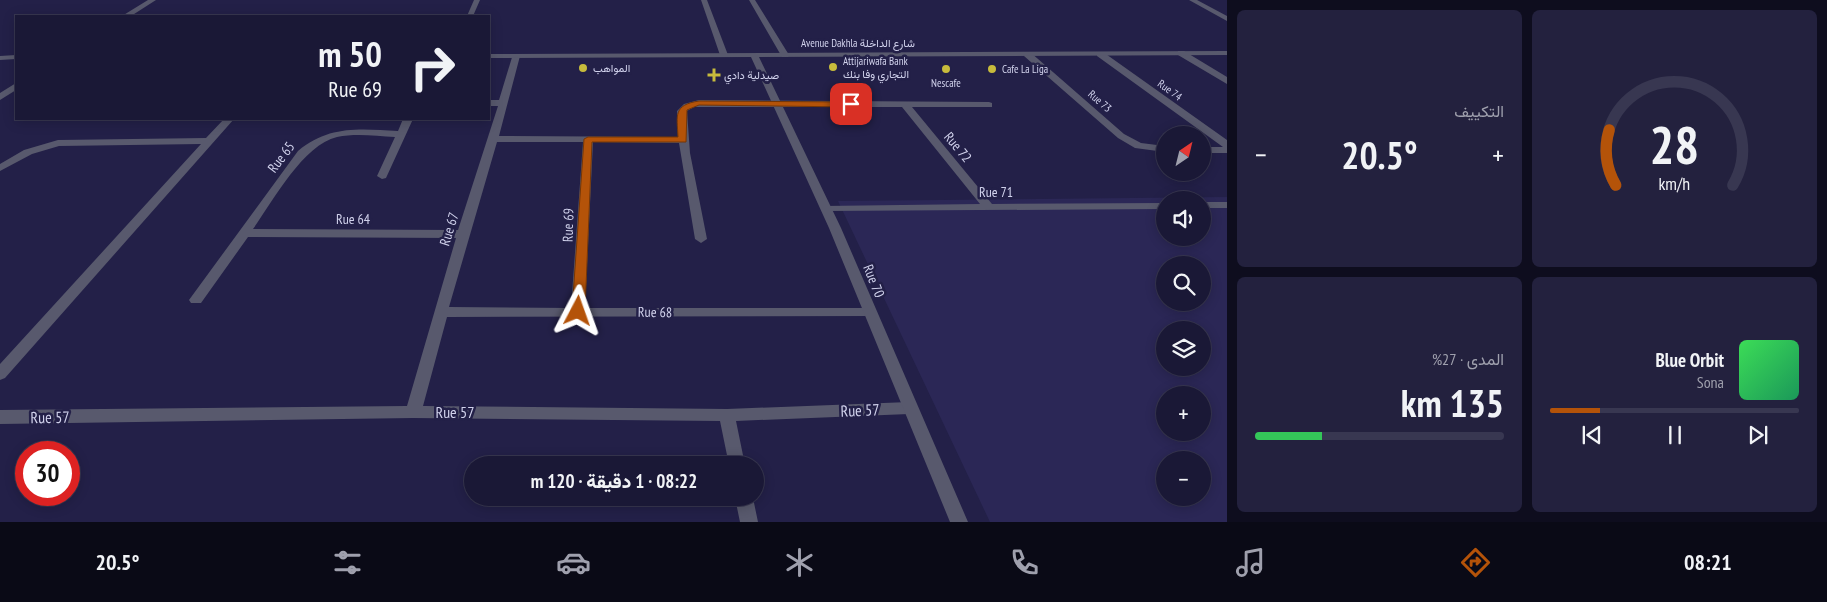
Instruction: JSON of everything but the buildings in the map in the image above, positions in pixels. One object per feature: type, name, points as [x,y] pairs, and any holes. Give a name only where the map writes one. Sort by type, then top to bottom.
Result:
[{"type":"street","points":[[128,15],[153,0]]},
{"type":"street","points":[[470,15],[477,0]]},
{"type":"street","points":[[704,0],[724,55]]},
{"type":"street","points":[[752,0],[785,55]]},
{"type":"street","points":[[1192,0],[1227,19]]},
{"type":"street","points":[[1181,53],[1227,81]]},
{"type":"street","name":"Avenue Dakhla شارع الداخلة","points":[[490,56],[1227,53]]},
{"type":"street","name":"Rue 73","points":[[1027,54],[1121,136],[1139,146],[1156,148]]},
{"type":"street","name":"Rue 74","points":[[1100,54],[1227,144]]},
{"type":"street","name":"Rue 70","points":[[754,55],[827,208],[869,313],[959,522]]},
{"type":"street","name":"Rue 67","points":[[413,412],[516,56]]},
{"type":"street","points":[[0,58],[15,58]]},
{"type":"street","points":[[0,97],[15,87]]},
{"type":"street","points":[[490,103],[503,103]]},
{"type":"street","points":[[701,239],[683,140],[681,114],[683,109],[689,105],[699,103],[989,105]]},
{"type":"street","name":"Rue 72","points":[[905,105],[989,207]]},
{"type":"street","points":[[0,374],[228,120]]},
{"type":"street","points":[[382,176],[407,120]]},
{"type":"street","name":"Rue 65","points":[[196,300],[302,153],[312,143],[323,137],[339,133],[400,134]]},
{"type":"street","points":[[493,139],[683,140]]},
{"type":"street","name":"Rue 69","points":[[578,311],[588,139]]},
{"type":"street","points":[[0,168],[28,152],[58,143],[208,141]]},
{"type":"street","points":[[1211,150],[1227,150]]},
{"type":"street","points":[[1211,205],[1227,205]]},
{"type":"street","name":"Rue 71","points":[[827,208],[1156,206]]},
{"type":"street","name":"Rue 64","points":[[244,233],[463,234]]},
{"type":"street","name":"Rue 68","points":[[441,312],[869,313]]},
{"type":"street","name":"Rue 57","points":[[0,417],[413,412],[727,415],[909,408]]},
{"type":"street","points":[[727,415],[735,456]]},
{"type":"street","points":[[746,506],[749,522]]},
{"type":"shaded area","points":[[1211,197],[1227,197],[1227,522],[990,522],[838,201],[1156,198],[1156,246],[1211,246]]},
{"type":"place","name":"Attijariwafa Bank التجاري وفا بنك","points":[[833,67]]},
{"type":"place","name":"المواهب","points":[[583,68]]},
{"type":"place","name":"Nescafe","points":[[946,69]]},
{"type":"place","name":"Cafe La Liga","points":[[992,69]]},
{"type":"place","name":"صيدلية دادي","points":[[714,75]]},
{"type":"route","points":[[578,311],[588,139],[683,140],[681,114],[683,109],[689,105],[699,103],[851,104]]}]
